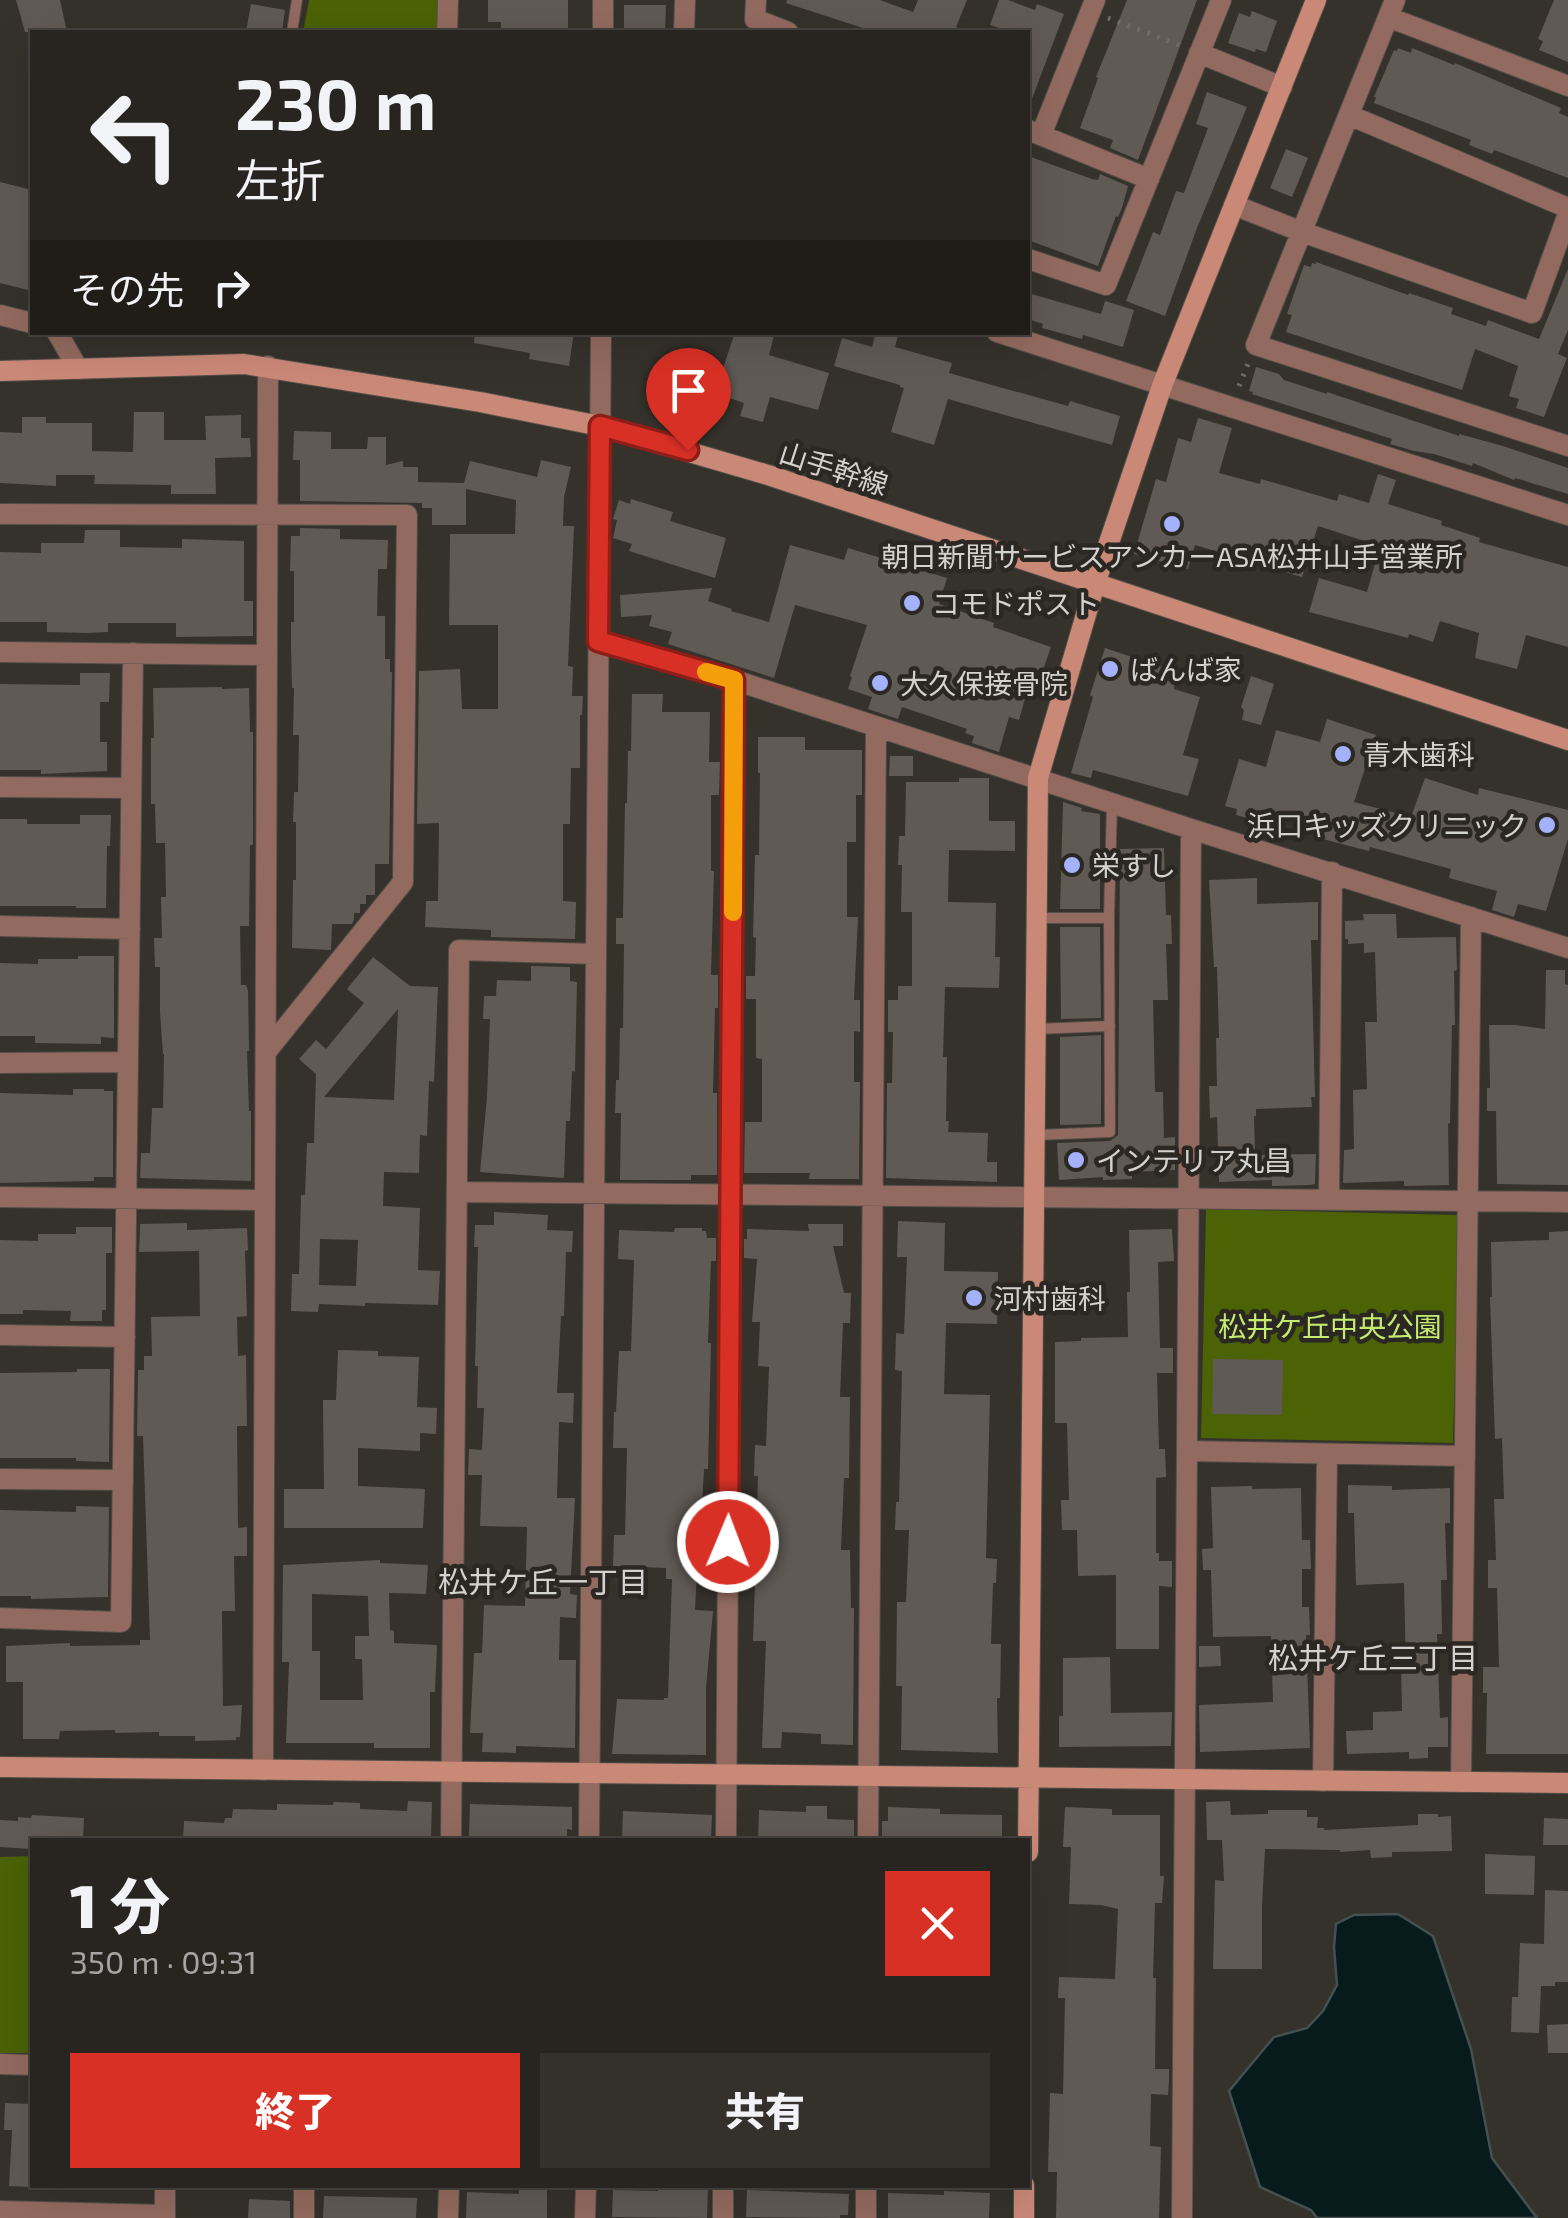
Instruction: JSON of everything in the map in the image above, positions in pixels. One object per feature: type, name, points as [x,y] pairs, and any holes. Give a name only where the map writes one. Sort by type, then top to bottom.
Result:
[{"type":"street","points":[[448,0],[448,30]]},
{"type":"street","points":[[603,30],[604,0]]},
{"type":"street","points":[[684,0],[684,30]]},
{"type":"street","points":[[756,0],[756,19],[783,30]]},
{"type":"street","points":[[1030,260],[1106,284],[1221,0]]},
{"type":"street","points":[[1028,1838],[1038,778],[1095,584],[1162,386],[1316,0]]},
{"type":"street","points":[[1093,6],[1034,132],[1148,179]]},
{"type":"street","points":[[1568,86],[1392,9],[1256,344],[1568,446]]},
{"type":"street","points":[[1200,53],[1282,87]]},
{"type":"street","points":[[1234,205],[1532,313],[1568,211],[1348,115]]},
{"type":"street","points":[[0,315],[30,323]]},
{"type":"street","points":[[58,335],[78,369]]},
{"type":"street","points":[[588,1838],[601,335]]},
{"type":"street","points":[[1006,335],[1568,515]]},
{"type":"street","points":[[263,1770],[268,366]]},
{"type":"street","name":"山手幹線","points":[[0,371],[268,366],[600,426],[688,450],[1568,740]]},
{"type":"street","points":[[0,514],[408,515],[403,882],[266,1052]]},
{"type":"street","points":[[598,641],[734,680],[1568,948]]},
{"type":"street","points":[[0,652],[267,655]]},
{"type":"street","points":[[0,1618],[121,1622],[134,653]]},
{"type":"street","points":[[726,1838],[734,680]]},
{"type":"street","points":[[868,1838],[876,727]]},
{"type":"street","points":[[0,788],[132,788]]},
{"type":"street","points":[[1182,2218],[1192,829]]},
{"type":"street","points":[[1329,1200],[1332,872]]},
{"type":"street","points":[[1461,1782],[1472,917]]},
{"type":"street","points":[[0,926],[130,930]]},
{"type":"street","points":[[452,1838],[459,950],[596,954]]},
{"type":"street","points":[[0,1064],[128,1062]]},
{"type":"street","points":[[457,1192],[1568,1202]]},
{"type":"street","points":[[0,1197],[265,1200]]},
{"type":"street","points":[[0,1335],[125,1337]]},
{"type":"street","points":[[1187,1451],[1465,1456]]},
{"type":"street","points":[[1323,1780],[1327,1455]]},
{"type":"street","points":[[0,1478],[123,1480]]},
{"type":"street","points":[[0,1767],[1568,1783]]},
{"type":"street","points":[[0,2064],[30,2065]]},
{"type":"street","points":[[0,2211],[165,2217],[165,2188]]},
{"type":"street","points":[[304,2188],[304,2218]]},
{"type":"street","points":[[448,2218],[449,2188]]},
{"type":"street","points":[[586,2188],[586,2218]]},
{"type":"street","points":[[723,2218],[724,2188]]},
{"type":"street","points":[[866,2188],[866,2218]]},
{"type":"street","points":[[1024,2188],[1024,2218]]},
{"type":"lane","points":[[292,30],[298,0]]},
{"type":"lane","points":[[688,450],[705,383]]},
{"type":"lane","points":[[1035,1135],[1110,1132],[1112,802]]},
{"type":"lane","points":[[1037,918],[1109,918]]},
{"type":"lane","points":[[1036,1029],[1110,1026]]},
{"type":"path","points":[[1093,6],[1200,53]]},
{"type":"path","points":[[1230,408],[1256,344]]},
{"type":"green space","points":[[309,0],[439,0],[439,30],[303,30]]},
{"type":"green space","name":"松井ケ丘中央公園","points":[[1206,1209],[1459,1215],[1453,1443],[1201,1438]]},
{"type":"green space","points":[[30,1856],[30,2053],[0,2053],[0,1857]]},
{"type":"shaded area","points":[[1398,1914],[1433,1936],[1471,2049],[1492,2158],[1537,2218],[1317,2218],[1311,2210],[1260,2187],[1229,2091],[1274,2037],[1307,2028],[1323,2011],[1337,1985],[1336,1924],[1354,1915]]},
{"type":"building","points":[[16,0],[60,0],[67,30],[25,32]]},
{"type":"building","points":[[488,0],[568,0],[568,30],[501,30],[501,22],[488,22]]},
{"type":"building","points":[[880,0],[913,12],[918,0],[967,0],[956,27],[964,30],[869,30],[786,3]]},
{"type":"building","points":[[999,0],[1035,10],[1037,4],[1064,14],[1030,104],[1030,30],[1006,30],[990,25]]},
{"type":"building","points":[[1127,0],[1197,0],[1138,160],[1110,148],[1113,140],[1080,128]]},
{"type":"building","points":[[1554,0],[1568,0],[1568,62],[1539,50],[1543,41],[1538,39]]},
{"type":"building","points":[[251,4],[285,10],[282,30],[246,30]]},
{"type":"building","points":[[624,5],[666,5],[665,30],[624,30]]},
{"type":"building","points":[[1252,11],[1277,21],[1266,52],[1228,43],[1239,13],[1250,17]]},
{"type":"building","points":[[1398,48],[1411,53],[1412,48],[1455,63],[1561,108],[1559,113],[1568,117],[1568,178],[1494,150],[1492,154],[1469,145],[1471,140],[1374,103]]},
{"type":"building","points":[[1207,92],[1247,107],[1165,316],[1126,301],[1153,232],[1160,235],[1176,191],[1184,193],[1208,128],[1196,124]]},
{"type":"building","points":[[1286,149],[1308,158],[1292,197],[1270,188]]},
{"type":"building","points":[[1030,157],[1092,179],[1098,180],[1100,174],[1128,186],[1098,266],[1030,241]]},
{"type":"building","points":[[0,182],[30,190],[30,290],[0,283]]},
{"type":"building","points":[[1316,262],[1453,308],[1451,314],[1486,326],[1488,320],[1539,339],[1568,269],[1568,330],[1558,354],[1567,358],[1544,417],[1516,408],[1519,399],[1509,396],[1518,366],[1475,349],[1462,390],[1286,332],[1292,315],[1287,314],[1304,265],[1311,267]]},
{"type":"building","points":[[1030,294],[1101,314],[1105,301],[1134,310],[1123,347],[1042,328],[1043,324],[1030,320]]},
{"type":"building","points":[[475,335],[574,335],[569,366],[529,359],[530,353],[474,343]]},
{"type":"building","points":[[734,335],[774,335],[769,355],[829,373],[818,410],[770,397],[763,422],[740,416],[744,403],[715,393]]},
{"type":"building","points":[[875,335],[898,335],[895,347],[952,363],[949,373],[1120,416],[1112,445],[948,399],[934,445],[891,432],[904,388],[834,366],[842,338],[872,347]]},
{"type":"building","points":[[1256,367],[1327,394],[1568,468],[1568,494],[1514,480],[1473,463],[1472,466],[1390,444],[1392,439],[1252,394],[1249,391]]},
{"type":"building","points":[[134,412],[164,412],[164,440],[206,440],[205,416],[241,415],[241,438],[250,438],[251,457],[215,458],[216,494],[171,494],[171,485],[94,484],[95,475],[56,475],[56,486],[0,483],[0,432],[22,433],[22,417],[46,417],[46,423],[92,423],[92,451],[133,452]]},
{"type":"building","points":[[1198,418],[1232,428],[1219,473],[1260,484],[1261,479],[1337,501],[1339,494],[1369,503],[1378,474],[1396,480],[1388,504],[1442,521],[1441,525],[1480,538],[1479,542],[1568,567],[1568,647],[1526,635],[1517,669],[1475,658],[1479,633],[1440,621],[1433,642],[1309,612],[1319,578],[1367,592],[1380,546],[1318,526],[1302,577],[1195,545],[1188,569],[1134,554],[1156,479],[1166,482],[1178,438],[1191,442]]},
{"type":"building","points":[[294,431],[331,432],[331,449],[367,449],[368,437],[386,437],[386,465],[403,461],[403,467],[418,467],[418,482],[464,483],[470,461],[537,477],[541,460],[571,467],[563,526],[574,526],[568,666],[573,667],[572,696],[583,696],[580,768],[571,768],[570,824],[563,824],[563,901],[576,902],[575,939],[491,937],[491,930],[425,927],[426,901],[438,901],[439,823],[417,824],[419,671],[460,669],[462,709],[498,709],[498,625],[449,625],[450,534],[515,534],[516,500],[466,489],[466,525],[432,525],[432,508],[422,508],[422,503],[300,501],[300,460],[293,460]]},
{"type":"building","points":[[631,499],[673,512],[670,521],[726,538],[715,578],[629,551],[632,544],[613,538],[619,500],[630,504]]},
{"type":"building","points":[[300,528],[340,529],[340,539],[388,540],[387,569],[378,569],[377,616],[385,616],[385,659],[390,659],[392,672],[389,864],[375,864],[375,895],[366,895],[366,904],[360,904],[360,913],[354,913],[352,924],[332,924],[331,950],[292,948],[296,880],[293,822],[299,735],[293,735],[294,571],[290,571],[291,536],[300,536]]},
{"type":"building","points":[[85,530],[120,530],[120,547],[182,548],[182,539],[244,541],[244,601],[253,601],[253,636],[176,637],[176,623],[108,623],[108,632],[87,633],[47,632],[47,622],[0,622],[0,552],[41,553],[41,543],[84,543]]},
{"type":"building","points":[[790,545],[844,560],[848,548],[947,578],[939,604],[1051,647],[1038,684],[1030,681],[1019,720],[1009,717],[999,752],[972,743],[974,736],[965,733],[967,729],[902,707],[898,719],[868,709],[872,697],[848,689],[867,625],[795,605],[774,678],[668,644],[672,632],[649,626],[652,615],[621,617],[620,595],[712,588],[708,601],[769,622]]},
{"type":"building","points":[[1105,648],[1162,667],[1158,678],[1175,683],[1174,689],[1200,697],[1183,755],[1199,759],[1188,796],[1093,770],[1091,778],[1071,773]]},
{"type":"building","points":[[80,673],[110,673],[109,702],[100,702],[100,742],[107,742],[107,771],[41,774],[41,770],[0,770],[0,684],[80,685]]},
{"type":"building","points":[[1251,676],[1274,684],[1261,725],[1242,720],[1241,707]]},
{"type":"building","points":[[153,688],[249,688],[253,732],[249,926],[240,926],[241,985],[246,985],[248,991],[251,1181],[140,1178],[141,1153],[150,1153],[152,1108],[163,1108],[160,967],[155,967],[154,938],[162,938],[165,843],[156,843],[155,804],[151,804]]},
{"type":"building","points":[[632,694],[663,694],[662,712],[710,712],[709,762],[720,762],[719,795],[711,795],[711,975],[718,975],[713,1093],[717,1093],[717,1175],[691,1175],[691,1180],[620,1180],[621,1113],[615,1113],[623,1028],[624,944],[616,944],[616,918],[623,918]]},
{"type":"building","points":[[1327,719],[1376,735],[1354,802],[1411,817],[1425,778],[1478,795],[1479,788],[1568,810],[1568,839],[1546,911],[1518,904],[1514,917],[1492,910],[1497,891],[1449,878],[1451,869],[1315,837],[1317,828],[1276,817],[1273,825],[1236,815],[1237,809],[1225,806],[1239,759],[1266,767],[1276,730],[1320,742]]},
{"type":"building","points":[[758,737],[805,737],[805,750],[862,750],[862,795],[856,795],[856,842],[847,842],[847,917],[858,917],[854,1000],[860,1000],[860,1032],[854,1031],[854,1082],[860,1082],[859,1179],[809,1179],[810,1173],[744,1173],[745,1122],[762,1122],[762,1059],[756,1058],[756,999],[746,999],[746,976],[755,976]]},
{"type":"building","points":[[890,756],[913,756],[913,776],[889,776]]},
{"type":"building","points":[[959,778],[989,778],[989,821],[1015,821],[1015,851],[949,850],[948,902],[996,903],[995,957],[1000,957],[999,988],[945,987],[946,1121],[948,1132],[988,1133],[987,1162],[997,1162],[997,1182],[886,1178],[887,1083],[892,1083],[893,1032],[888,1032],[888,1000],[898,1000],[898,986],[912,986],[912,912],[901,912],[902,865],[898,865],[899,836],[905,836],[906,782],[959,782]]},
{"type":"building","points":[[1063,802],[1082,808],[1081,811],[1100,814],[1100,909],[1060,909]]},
{"type":"building","points":[[80,815],[111,815],[106,908],[0,906],[0,819],[27,819],[27,824],[80,824]]},
{"type":"building","points":[[1164,848],[1166,915],[1171,915],[1172,944],[1166,944],[1168,1000],[1153,1000],[1155,1092],[1163,1092],[1164,1138],[1175,1137],[1175,1170],[1132,1172],[1132,1179],[1059,1180],[1057,1143],[1110,1141],[1118,1135],[1120,849]]},
{"type":"building","points":[[1257,878],[1257,904],[1318,902],[1318,940],[1311,940],[1315,1097],[1311,1097],[1312,1107],[1256,1109],[1254,1116],[1255,1155],[1316,1154],[1315,1184],[1310,1185],[1272,1186],[1272,1180],[1219,1182],[1217,1117],[1210,1118],[1209,1086],[1217,1086],[1219,1038],[1209,880]]},
{"type":"building","points":[[1363,914],[1396,914],[1397,938],[1456,937],[1449,1185],[1404,1186],[1404,1181],[1343,1183],[1344,1150],[1354,1149],[1353,1090],[1367,1089],[1365,1022],[1377,1022],[1375,952],[1364,953],[1364,943],[1348,944],[1345,939],[1345,921],[1364,920]]},
{"type":"building","points":[[1060,927],[1100,927],[1101,1018],[1061,1019]]},
{"type":"building","points":[[114,956],[114,1038],[101,1037],[101,1044],[35,1043],[35,1036],[0,1036],[0,963],[38,964],[38,959]]},
{"type":"building","points":[[373,957],[410,986],[438,987],[434,1082],[429,1081],[427,1136],[420,1135],[419,1173],[384,1172],[383,1206],[420,1208],[418,1270],[440,1271],[438,1305],[319,1304],[318,1312],[291,1311],[292,1274],[299,1274],[307,1143],[314,1143],[316,1074],[299,1059],[316,1040],[326,1049],[364,1003],[347,989]],"holes":[[[398,1009],[394,1100],[324,1097]],[[320,1239],[358,1240],[356,1286],[319,1285]]]},
{"type":"building","points":[[531,966],[570,967],[570,981],[577,982],[575,1072],[572,1071],[570,1121],[566,1121],[564,1178],[480,1172],[490,1019],[483,1019],[484,996],[496,996],[497,980],[531,981]]},
{"type":"building","points":[[1546,970],[1565,970],[1568,985],[1568,1185],[1497,1184],[1496,1111],[1487,1111],[1489,1025],[1545,1029]]},
{"type":"building","points":[[1101,1035],[1101,1124],[1060,1125],[1060,1037]]},
{"type":"building","points":[[73,1089],[113,1091],[113,1177],[0,1183],[0,1093],[73,1095]]},
{"type":"building","points":[[494,1212],[548,1215],[547,1230],[573,1231],[572,1252],[566,1252],[557,1393],[574,1393],[573,1423],[559,1422],[557,1498],[575,1498],[570,1594],[577,1595],[576,1618],[560,1617],[559,1660],[576,1660],[575,1748],[516,1746],[516,1753],[482,1752],[483,1733],[470,1733],[474,1653],[482,1653],[484,1605],[525,1606],[527,1527],[480,1526],[482,1475],[468,1475],[469,1449],[482,1450],[484,1408],[477,1408],[475,1225],[494,1225]]},
{"type":"building","points":[[898,1221],[945,1223],[944,1271],[998,1272],[997,1324],[946,1323],[944,1394],[990,1395],[986,1558],[997,1559],[991,1644],[1001,1644],[998,1753],[901,1750],[902,1686],[896,1686],[897,1602],[906,1602],[909,1530],[895,1530],[902,1371],[895,1370],[896,1333],[904,1334],[907,1257],[897,1257]]},
{"type":"building","points":[[187,1223],[187,1230],[247,1228],[247,1316],[237,1317],[238,1356],[246,1355],[247,1426],[237,1426],[238,1528],[247,1527],[247,1556],[234,1556],[235,1611],[222,1611],[223,1706],[242,1705],[240,1737],[195,1741],[195,1736],[115,1730],[60,1731],[59,1739],[23,1739],[23,1682],[6,1682],[6,1646],[140,1645],[140,1640],[150,1640],[143,1436],[137,1436],[138,1370],[144,1370],[144,1356],[152,1356],[151,1317],[200,1316],[199,1251],[139,1252],[140,1224]]},
{"type":"building","points":[[808,1224],[843,1224],[843,1246],[833,1246],[844,1293],[851,1293],[850,1323],[843,1323],[840,1397],[850,1397],[849,1478],[844,1478],[841,1550],[850,1550],[854,1608],[853,1745],[821,1744],[821,1734],[782,1732],[781,1748],[762,1748],[766,1641],[753,1641],[755,1583],[751,1583],[752,1554],[756,1554],[755,1445],[766,1446],[769,1367],[758,1366],[760,1322],[752,1322],[757,1259],[744,1258],[744,1239],[747,1229],[809,1231]]},
{"type":"building","points":[[76,1227],[112,1227],[112,1253],[106,1253],[106,1310],[102,1310],[102,1321],[70,1321],[71,1311],[23,1310],[23,1314],[0,1314],[0,1240],[38,1241],[38,1234],[76,1234]]},
{"type":"building","points":[[675,1228],[702,1228],[707,1238],[716,1238],[716,1261],[711,1261],[708,1343],[708,1469],[704,1469],[695,1610],[713,1611],[706,1688],[706,1755],[612,1754],[617,1699],[668,1698],[672,1579],[666,1579],[666,1568],[613,1566],[614,1535],[625,1535],[627,1448],[613,1448],[614,1412],[619,1351],[631,1351],[634,1260],[618,1259],[619,1230],[674,1232]]},
{"type":"building","points":[[1172,1229],[1174,1261],[1158,1262],[1160,1348],[1173,1348],[1173,1373],[1157,1373],[1159,1449],[1165,1449],[1166,1477],[1156,1478],[1156,1553],[1159,1561],[1172,1561],[1172,1587],[1159,1586],[1159,1649],[1116,1649],[1116,1575],[1078,1576],[1077,1530],[1062,1530],[1061,1500],[1069,1500],[1067,1423],[1055,1423],[1055,1342],[1128,1337],[1129,1230]]},
{"type":"building","points":[[1568,1231],[1568,1754],[1486,1754],[1487,1693],[1483,1693],[1483,1667],[1499,1667],[1497,1588],[1488,1588],[1488,1560],[1496,1560],[1494,1499],[1504,1499],[1502,1438],[1495,1439],[1491,1242],[1549,1240],[1549,1232]]},
{"type":"building","points":[[338,1350],[419,1357],[417,1407],[437,1408],[436,1434],[420,1433],[420,1451],[358,1448],[358,1486],[425,1489],[423,1528],[284,1528],[284,1489],[324,1489],[323,1400],[336,1400]]},
{"type":"building","points":[[1213,1359],[1283,1360],[1282,1415],[1212,1414]]},
{"type":"building","points":[[110,1369],[109,1462],[0,1458],[0,1373]]},
{"type":"building","points":[[1348,1485],[1392,1486],[1392,1490],[1450,1488],[1450,1523],[1445,1523],[1447,1580],[1441,1580],[1442,1634],[1437,1634],[1440,1718],[1448,1717],[1448,1747],[1428,1747],[1428,1758],[1409,1759],[1409,1752],[1347,1754],[1346,1731],[1373,1730],[1373,1712],[1402,1711],[1401,1667],[1406,1667],[1404,1583],[1356,1585],[1354,1513],[1348,1513]]},
{"type":"building","points":[[1211,1487],[1301,1488],[1302,1540],[1310,1540],[1311,1569],[1302,1569],[1302,1607],[1309,1607],[1310,1635],[1306,1635],[1310,1748],[1200,1752],[1199,1705],[1273,1702],[1271,1636],[1213,1637],[1211,1570],[1203,1570],[1202,1549],[1213,1548]]},
{"type":"building","points":[[76,1506],[109,1507],[108,1597],[0,1596],[0,1510],[76,1512]]},
{"type":"building","points":[[380,1560],[428,1565],[426,1594],[389,1593],[394,1643],[437,1645],[435,1692],[430,1692],[430,1748],[374,1748],[374,1743],[286,1743],[289,1662],[282,1662],[283,1565]],"holes":[[[312,1594],[368,1596],[369,1636],[355,1636],[355,1659],[362,1659],[363,1700],[320,1700],[320,1651],[312,1651]]]},
{"type":"building","points":[[1199,1646],[1220,1646],[1221,1666],[1199,1667]]},
{"type":"building","points":[[1110,1657],[1111,1713],[1172,1712],[1171,1746],[1059,1747],[1063,1658]]},
{"type":"building","points":[[408,1801],[432,1802],[431,1838],[183,1838],[184,1821],[224,1823],[225,1818],[232,1818],[233,1809],[277,1810],[277,1804],[334,1802],[360,1803],[360,1809],[407,1811]]},
{"type":"building","points":[[1230,1801],[1231,1815],[1307,1810],[1307,1817],[1318,1817],[1317,1828],[1324,1830],[1418,1825],[1418,1814],[1451,1816],[1452,1851],[1392,1852],[1392,1857],[1371,1858],[1370,1850],[1265,1849],[1262,1969],[1213,1969],[1215,1880],[1224,1881],[1222,1840],[1207,1840],[1206,1802]]},
{"type":"building","points":[[470,1804],[572,1807],[572,1830],[567,1829],[567,1838],[469,1836]]},
{"type":"building","points":[[806,1806],[827,1806],[827,1819],[854,1820],[854,1838],[758,1838],[759,1810],[806,1812]]},
{"type":"building","points":[[888,1807],[940,1809],[940,1814],[1002,1815],[1002,1838],[882,1838],[882,1821],[888,1821]]},
{"type":"building","points":[[1065,1807],[1112,1809],[1112,1815],[1160,1815],[1160,1876],[1164,1876],[1162,1903],[1155,1903],[1155,2069],[1169,2069],[1169,2081],[1168,2095],[1151,2094],[1150,2146],[1161,2147],[1159,2218],[1056,2218],[1057,2172],[1048,2172],[1050,2093],[1063,2094],[1065,1998],[1058,1998],[1059,1977],[1115,1979],[1118,1909],[1069,1904],[1071,1847],[1063,1847]]},
{"type":"building","points":[[623,1811],[712,1815],[711,1838],[622,1838]]},
{"type":"building","points":[[84,1818],[83,1838],[30,1838],[30,1849],[0,1847],[0,1820]]},
{"type":"building","points":[[1544,1818],[1568,1819],[1568,1845],[1543,1845]]},
{"type":"building","points":[[1485,1854],[1535,1856],[1534,1895],[1485,1894]]},
{"type":"building","points":[[1545,1890],[1568,1891],[1568,1982],[1541,1986],[1539,2033],[1511,2032],[1512,1997],[1518,1997],[1520,1943],[1544,1944]]},
{"type":"building","points":[[1568,2024],[1568,2053],[1548,2053],[1547,2025]]},
{"type":"building","points":[[5,2103],[30,2104],[30,2187],[9,2186],[12,2130],[4,2130]]},
{"type":"building","points":[[519,2188],[547,2188],[547,2218],[466,2218],[467,2192],[519,2194]]},
{"type":"building","points":[[708,2188],[707,2218],[612,2217],[613,2190]]},
{"type":"building","points":[[747,2190],[849,2194],[848,2215],[746,2217]]},
{"type":"building","points":[[944,2191],[990,2193],[989,2218],[888,2218],[888,2193],[944,2195]]},
{"type":"building","points":[[324,2196],[417,2198],[416,2218],[323,2218]]},
{"type":"building","points":[[249,2199],[290,2201],[290,2218],[248,2218]]},
{"type":"slow traffic","points":[[706,672],[734,680],[733,912]]},
{"type":"place","name":"朝日新聞サービスアンカーASA松井山手営業所","points":[[1172,524]]},
{"type":"place","name":"コモドポスト","points":[[912,603]]},
{"type":"place","name":"ばんば家","points":[[1110,669]]},
{"type":"place","name":"大久保接骨院","points":[[880,683]]},
{"type":"place","name":"青木歯科","points":[[1343,754]]},
{"type":"place","name":"浜口キッズクリニック","points":[[1547,825]]},
{"type":"place","name":"栄すし","points":[[1072,865]]},
{"type":"place","name":"インテリア丸昌","points":[[1076,1160]]},
{"type":"place","name":"河村歯科","points":[[974,1298]]},
{"type":"district","name":"松井ケ丘一丁目","points":[[543,1581]]},
{"type":"district","name":"松井ケ丘三丁目","points":[[1373,1657]]},
{"type":"route","points":[[688,450],[600,426],[598,641],[734,680],[728,1542]]}]
